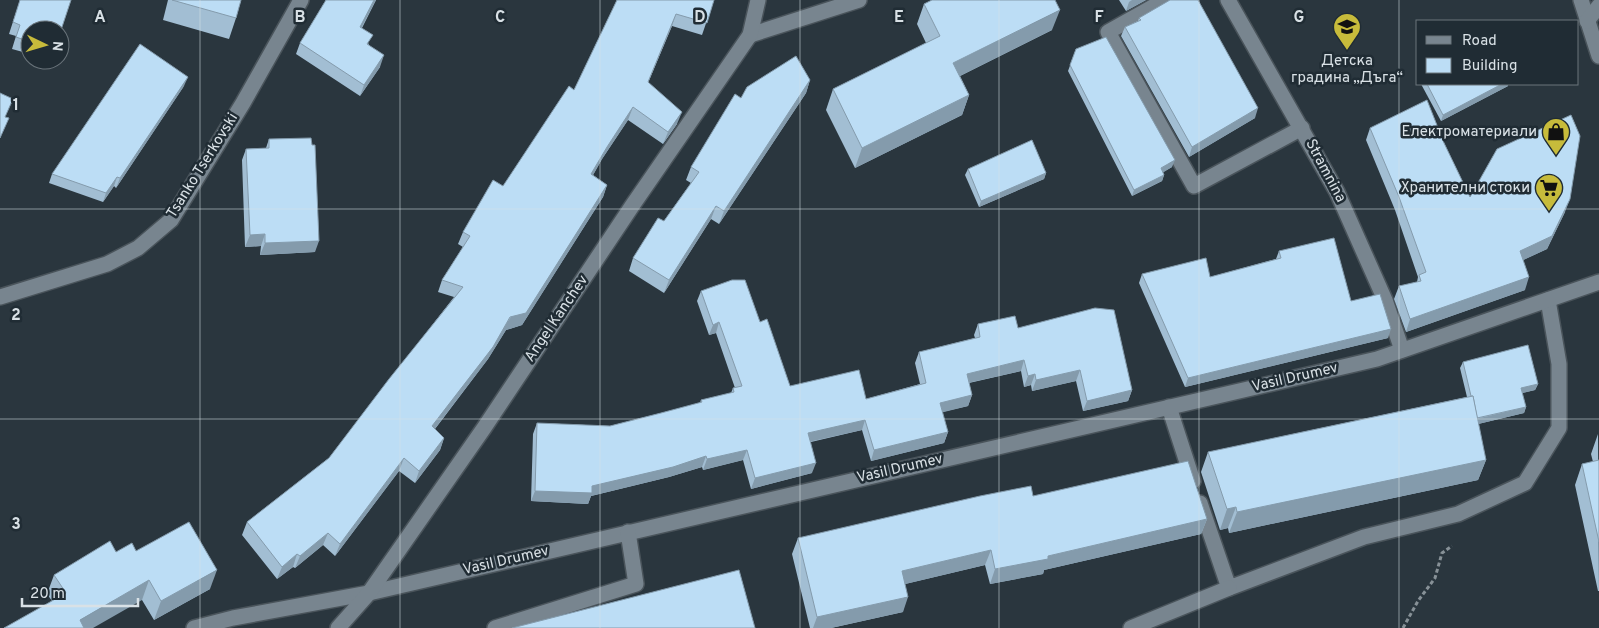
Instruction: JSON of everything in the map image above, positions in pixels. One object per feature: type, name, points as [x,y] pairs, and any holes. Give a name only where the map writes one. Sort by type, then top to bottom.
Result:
[{"type":"street","name":"Tsanko Tserkovski","points":[[0,297],[107,264],[138,248],[171,220],[243,103],[301,0]]},
{"type":"street","name":"Angel Kanchev","points":[[338,628],[368,593],[484,428],[632,206],[750,35],[758,0]]},
{"type":"street","points":[[750,35],[859,0]]},
{"type":"street","points":[[1165,0],[1108,32],[1194,186],[1302,128]]},
{"type":"street","name":"Stramnina","points":[[1228,0],[1337,192],[1385,300],[1402,350]]},
{"type":"street","points":[[1581,0],[1599,56]]},
{"type":"street","points":[[1587,21],[1588,0]]},
{"type":"street","points":[[1587,21],[1599,6]]},
{"type":"street","name":"Vasil Drumev","points":[[194,628],[233,618],[368,593],[1377,359],[1599,282]]},
{"type":"street","points":[[1131,628],[1229,588],[1364,537],[1458,514],[1524,483],[1559,428],[1559,364],[1548,300]]},
{"type":"street","points":[[1169,408],[1229,588]]},
{"type":"street","points":[[495,628],[636,584],[628,532]]},
{"type":"path","points":[[1403,628],[1418,601],[1435,578],[1442,553],[1457,543]]},
{"type":"building","points":[[20,0],[71,0],[64,20],[20,20],[20,25],[13,22]]},
{"type":"building","points":[[172,0],[241,0],[236,18]]},
{"type":"building","points":[[326,0],[374,0],[360,27],[373,35],[367,44],[384,55],[364,85],[300,43]]},
{"type":"building","points":[[617,0],[714,0],[707,23],[676,14],[648,82],[682,112],[668,132],[633,107],[591,174],[607,185],[526,313],[510,317],[493,347],[432,426],[444,438],[419,471],[404,458],[340,544],[328,533],[300,556],[297,554],[282,567],[247,522],[329,458],[389,379],[463,287],[442,280],[470,236],[463,232],[493,180],[503,186],[569,86],[574,90]]},
{"type":"building","points":[[932,0],[1055,0],[1060,10],[953,63],[969,95],[862,148],[833,89],[940,36],[924,4]]},
{"type":"building","points":[[1170,0],[1198,0],[1258,108],[1192,147],[1125,27],[1141,20],[1139,18]]},
{"type":"building","points":[[20,25],[20,38],[16,37]]},
{"type":"building","points":[[1106,37],[1175,160],[1161,168],[1164,175],[1134,190],[1070,65],[1076,49]]},
{"type":"building","points":[[140,44],[188,77],[120,178],[117,177],[106,193],[52,174]]},
{"type":"building","points":[[796,56],[810,80],[724,211],[716,206],[669,280],[633,258],[658,218],[664,221],[699,172],[691,167],[735,94],[741,98],[747,87]]},
{"type":"building","points":[[1428,85],[1500,85],[1443,115]]},
{"type":"building","points":[[0,93],[13,99],[5,117],[9,118],[0,138]]},
{"type":"building","points":[[1427,100],[1444,143],[1470,197],[1497,149],[1571,115],[1580,136],[1570,199],[1552,236],[1520,251],[1529,277],[1410,319],[1399,286],[1421,281],[1419,275],[1426,272],[1399,197],[1370,128]]},
{"type":"building","points":[[311,138],[312,145],[315,145],[319,241],[265,243],[265,234],[250,235],[246,149],[269,148],[269,139]]},
{"type":"building","points":[[1032,140],[1046,173],[981,201],[968,169]]},
{"type":"building","points":[[1334,238],[1351,301],[1380,294],[1391,329],[1188,378],[1142,274],[1206,258],[1210,277],[1281,258],[1279,251]]},
{"type":"building","points":[[732,280],[745,280],[760,322],[767,319],[790,386],[859,370],[866,399],[926,383],[919,352],[980,337],[978,324],[1015,316],[1018,328],[1095,308],[1114,310],[1132,390],[1087,401],[1080,370],[1036,380],[1035,374],[1028,376],[1024,360],[967,374],[972,395],[940,403],[948,432],[874,450],[865,420],[808,433],[816,463],[755,478],[747,450],[707,459],[706,456],[673,467],[592,486],[592,493],[535,491],[537,423],[610,426],[702,402],[701,400],[734,392],[733,388],[742,386],[719,322],[713,325],[701,291]]},
{"type":"building","points":[[1528,345],[1538,384],[1521,388],[1526,407],[1477,418],[1463,362]]},
{"type":"building","points":[[1473,396],[1486,460],[1237,512],[1236,507],[1227,509],[1208,452]]},
{"type":"building","points":[[1599,460],[1599,542],[1582,464]]},
{"type":"building","points":[[1188,461],[1207,519],[1048,556],[1048,559],[995,569],[991,550],[902,571],[908,597],[817,617],[798,538],[980,496],[1031,486],[1033,496]]},
{"type":"building","points":[[189,522],[217,570],[161,601],[149,580],[80,620],[84,628],[4,628],[66,593],[54,575],[110,541],[116,552],[132,543],[136,551]]},
{"type":"building","points":[[739,570],[755,628],[512,628]]},
{"type":"place","name":"Детска градина „Дъга“","points":[[1347,51]]},
{"type":"place","name":"Електроматериали","points":[[1556,156]]},
{"type":"place","name":"Хранителни стоки","points":[[1549,212]]}]
